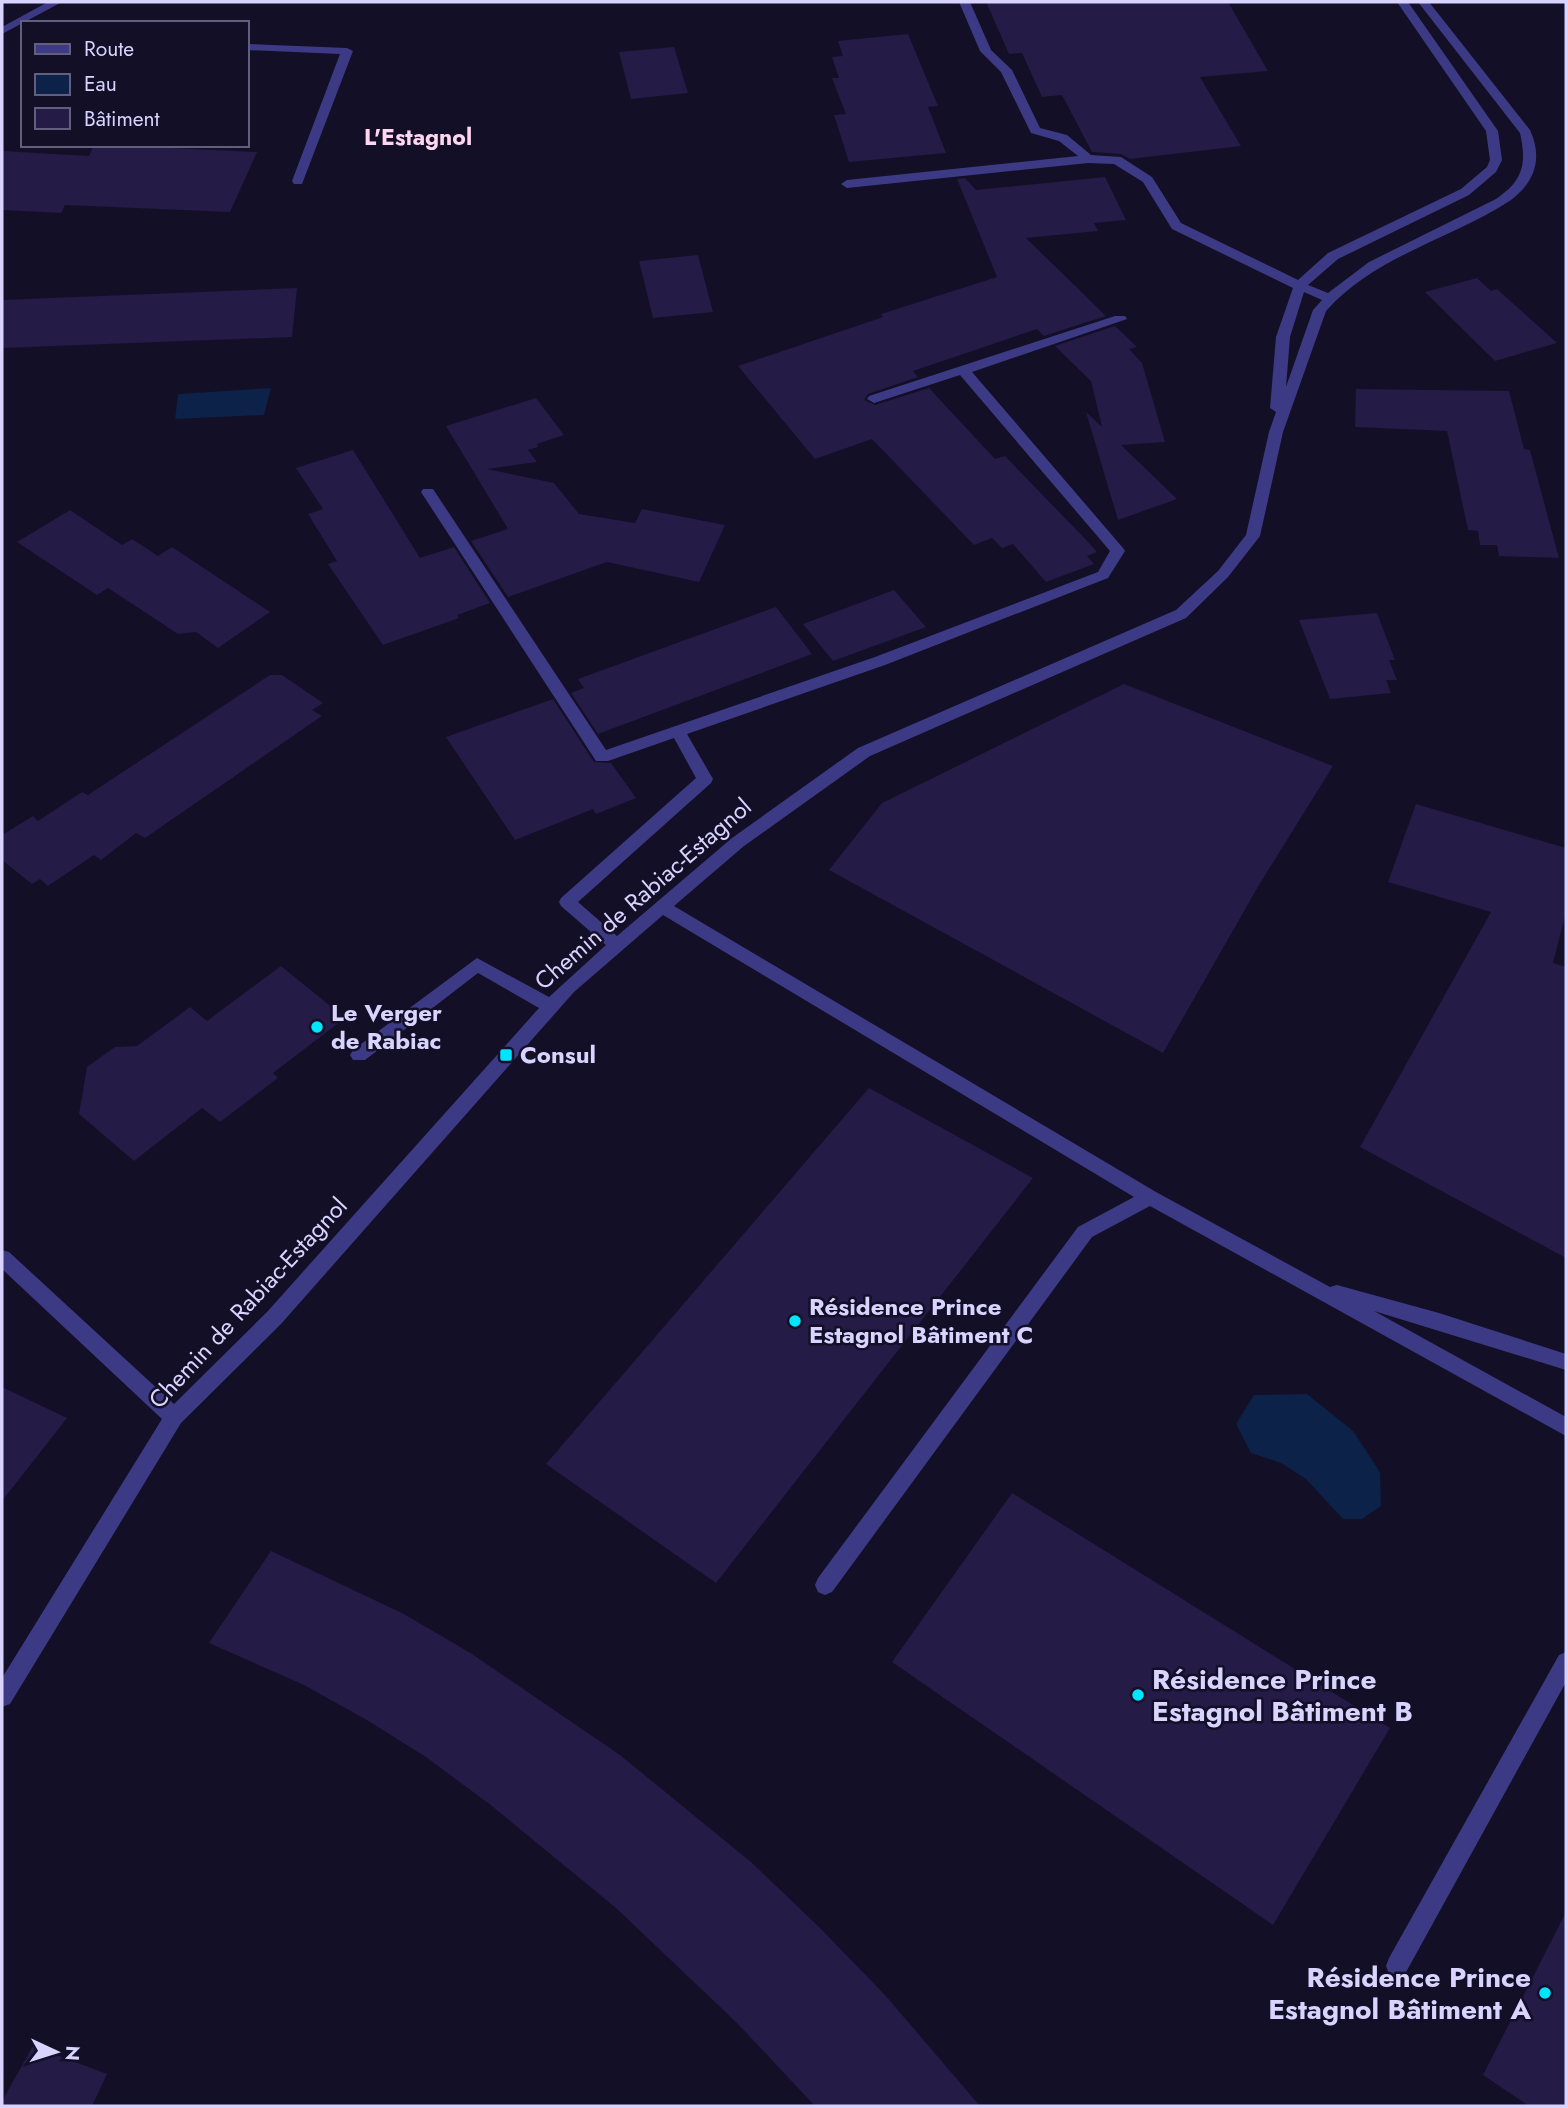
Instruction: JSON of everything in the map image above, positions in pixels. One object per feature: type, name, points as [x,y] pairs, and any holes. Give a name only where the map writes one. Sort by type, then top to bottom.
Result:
[{"type":"street","points":[[23,21],[56,2]]},
{"type":"street","points":[[964,2],[986,51],[1006,70],[1035,130],[1063,138],[1088,159]]},
{"type":"street","name":"Chemin de Rabiac-Estagnol","points":[[1276,432],[1283,337],[1300,286],[1333,256],[1465,192],[1492,169],[1496,160],[1492,131],[1403,2]]},
{"type":"street","name":"Chemin de Rabiac-Estagnol","points":[[2,1697],[174,1417],[274,1318],[568,987],[738,842],[864,752],[1181,614],[1223,574],[1253,536],[1276,432],[1320,310],[1329,298],[1341,286],[1504,199],[1527,176],[1531,154],[1526,133],[1423,2]]},
{"type":"street","points":[[2,33],[21,22]]},
{"type":"street","points":[[2,33],[21,36]]},
{"type":"street","points":[[248,47],[347,51],[298,181]]},
{"type":"street","points":[[847,184],[1088,159],[1117,160],[1148,180],[1176,226],[1329,298]]},
{"type":"street","points":[[1386,231],[1410,247]]},
{"type":"street","points":[[874,399],[1120,319]]},
{"type":"street","points":[[428,492],[602,757],[880,661],[1103,575],[1118,551],[964,370]]},
{"type":"street","points":[[618,946],[567,902],[705,779],[678,732]]},
{"type":"street","points":[[663,907],[1150,1197],[1566,1427]]},
{"type":"street","points":[[359,1055],[477,964],[551,1006]]},
{"type":"street","points":[[825,1585],[1085,1232],[1150,1197]]},
{"type":"street","points":[[2,1258],[174,1417]]},
{"type":"street","points":[[1310,1285],[1439,1321],[1566,1362]]},
{"type":"street","points":[[1397,1966],[1566,1662]]},
{"type":"water","points":[[271,388],[264,415],[175,419],[178,394]]},
{"type":"water","points":[[1307,1394],[1353,1431],[1380,1472],[1381,1506],[1362,1519],[1343,1519],[1306,1479],[1281,1463],[1251,1453],[1236,1424],[1254,1395]]},
{"type":"building","points":[[986,2],[1228,2],[1268,71],[1200,77],[1241,146],[1130,159],[1121,154],[1092,152],[1062,95],[1042,97],[1022,53],[1009,54]]},
{"type":"building","points":[[908,34],[938,106],[928,107],[946,153],[849,162],[834,115],[846,114],[832,78],[839,78],[832,57],[843,56],[838,41]]},
{"type":"building","points":[[674,47],[688,93],[631,99],[619,52]]},
{"type":"building","points":[[93,147],[257,152],[230,212],[65,205],[61,213],[2,210],[2,151],[89,156]]},
{"type":"building","points":[[1105,177],[1126,220],[1094,223],[1098,231],[1026,238],[1106,316],[1044,336],[1037,329],[913,371],[918,377],[868,394],[864,400],[875,405],[929,388],[995,459],[1005,456],[1090,544],[1097,552],[1087,556],[1094,564],[1046,582],[1013,544],[1002,548],[992,538],[974,545],[872,439],[815,459],[738,366],[883,317],[881,314],[997,277],[957,179],[965,178],[976,190]]},
{"type":"building","points":[[698,255],[713,312],[653,318],[639,261]]},
{"type":"building","points":[[1477,278],[1491,291],[1497,289],[1557,343],[1495,361],[1425,292]]},
{"type":"building","points":[[297,288],[292,337],[2,348],[2,300]]},
{"type":"building","points":[[1115,326],[1137,347],[1129,349],[1142,363],[1165,442],[1121,445],[1177,499],[1118,520],[1086,412],[1102,427],[1091,381],[1055,346]]},
{"type":"building","points":[[1356,389],[1509,391],[1524,449],[1530,450],[1559,558],[1499,556],[1497,545],[1480,545],[1478,531],[1468,530],[1447,431],[1355,427]]},
{"type":"building","points":[[536,398],[564,435],[528,450],[537,462],[487,469],[554,483],[579,514],[635,523],[642,509],[725,525],[699,582],[607,562],[508,597],[471,541],[508,529],[446,426]]},
{"type":"building","points":[[353,450],[420,558],[454,547],[490,603],[457,615],[459,618],[383,645],[328,564],[337,561],[308,514],[323,509],[296,468]]},
{"type":"building","points":[[70,510],[122,545],[132,539],[158,556],[172,547],[270,612],[218,648],[196,632],[178,634],[108,588],[97,595],[17,542]]},
{"type":"building","points":[[894,590],[926,627],[833,661],[803,624]]},
{"type":"building","points":[[776,607],[812,654],[598,734],[571,693],[584,688],[578,679]]},
{"type":"building","points":[[1377,613],[1395,660],[1389,660],[1397,680],[1386,680],[1391,693],[1330,699],[1299,620]]},
{"type":"building","points":[[270,675],[282,675],[323,703],[312,710],[322,716],[145,838],[136,833],[101,860],[94,855],[48,886],[40,879],[32,884],[2,860],[2,835],[33,816],[38,821],[82,792],[88,795]]},
{"type":"building","points":[[1124,684],[1333,766],[1259,885],[1163,1053],[829,870],[882,803]]},
{"type":"building","points":[[553,699],[594,762],[611,763],[636,798],[596,814],[593,809],[515,840],[446,737]]},
{"type":"building","points":[[1416,804],[1566,848],[1566,912],[1553,963],[1566,967],[1566,1258],[1360,1147],[1491,912],[1388,882]]},
{"type":"building","points":[[281,966],[345,1018],[273,1073],[278,1078],[220,1122],[202,1108],[134,1161],[79,1114],[87,1067],[115,1047],[137,1046],[190,1007],[207,1021]]},
{"type":"building","name":"Résidence Prince Estagnol Bâtiment C","points":[[869,1088],[1033,1178],[716,1583],[546,1464]]},
{"type":"building","points":[[2,1387],[67,1418],[2,1501]]},
{"type":"building","name":"Résidence Prince Estagnol Bâtiment B","points":[[1012,1493],[1390,1728],[1273,1925],[892,1662]]},
{"type":"building","points":[[271,1551],[404,1614],[472,1654],[620,1755],[751,1862],[820,1928],[885,1995],[980,2106],[815,2106],[737,2023],[616,1908],[492,1806],[426,1757],[365,1719],[304,1685],[209,1643]]},
{"type":"building","name":"Résidence Prince Estagnol Bâtiment A","points":[[1566,1912],[1566,2106],[1529,2106],[1483,2075]]},
{"type":"building","points":[[33,2046],[107,2074],[92,2106],[2,2106],[2,2101]]},
{"type":"place","name":"Le Verger de Rabiac","points":[[317,1027]]},
{"type":"place","name":"Consul","points":[[506,1055]]},
{"type":"place","name":"Résidence Prince Estagnol Bâtiment C","points":[[795,1321]]},
{"type":"place","name":"Résidence Prince Estagnol Bâtiment B","points":[[1138,1695]]},
{"type":"place","name":"Résidence Prince Estagnol Bâtiment A","points":[[1545,1993]]},
{"type":"district","name":"L'Estagnol","points":[[418,137]]}]
